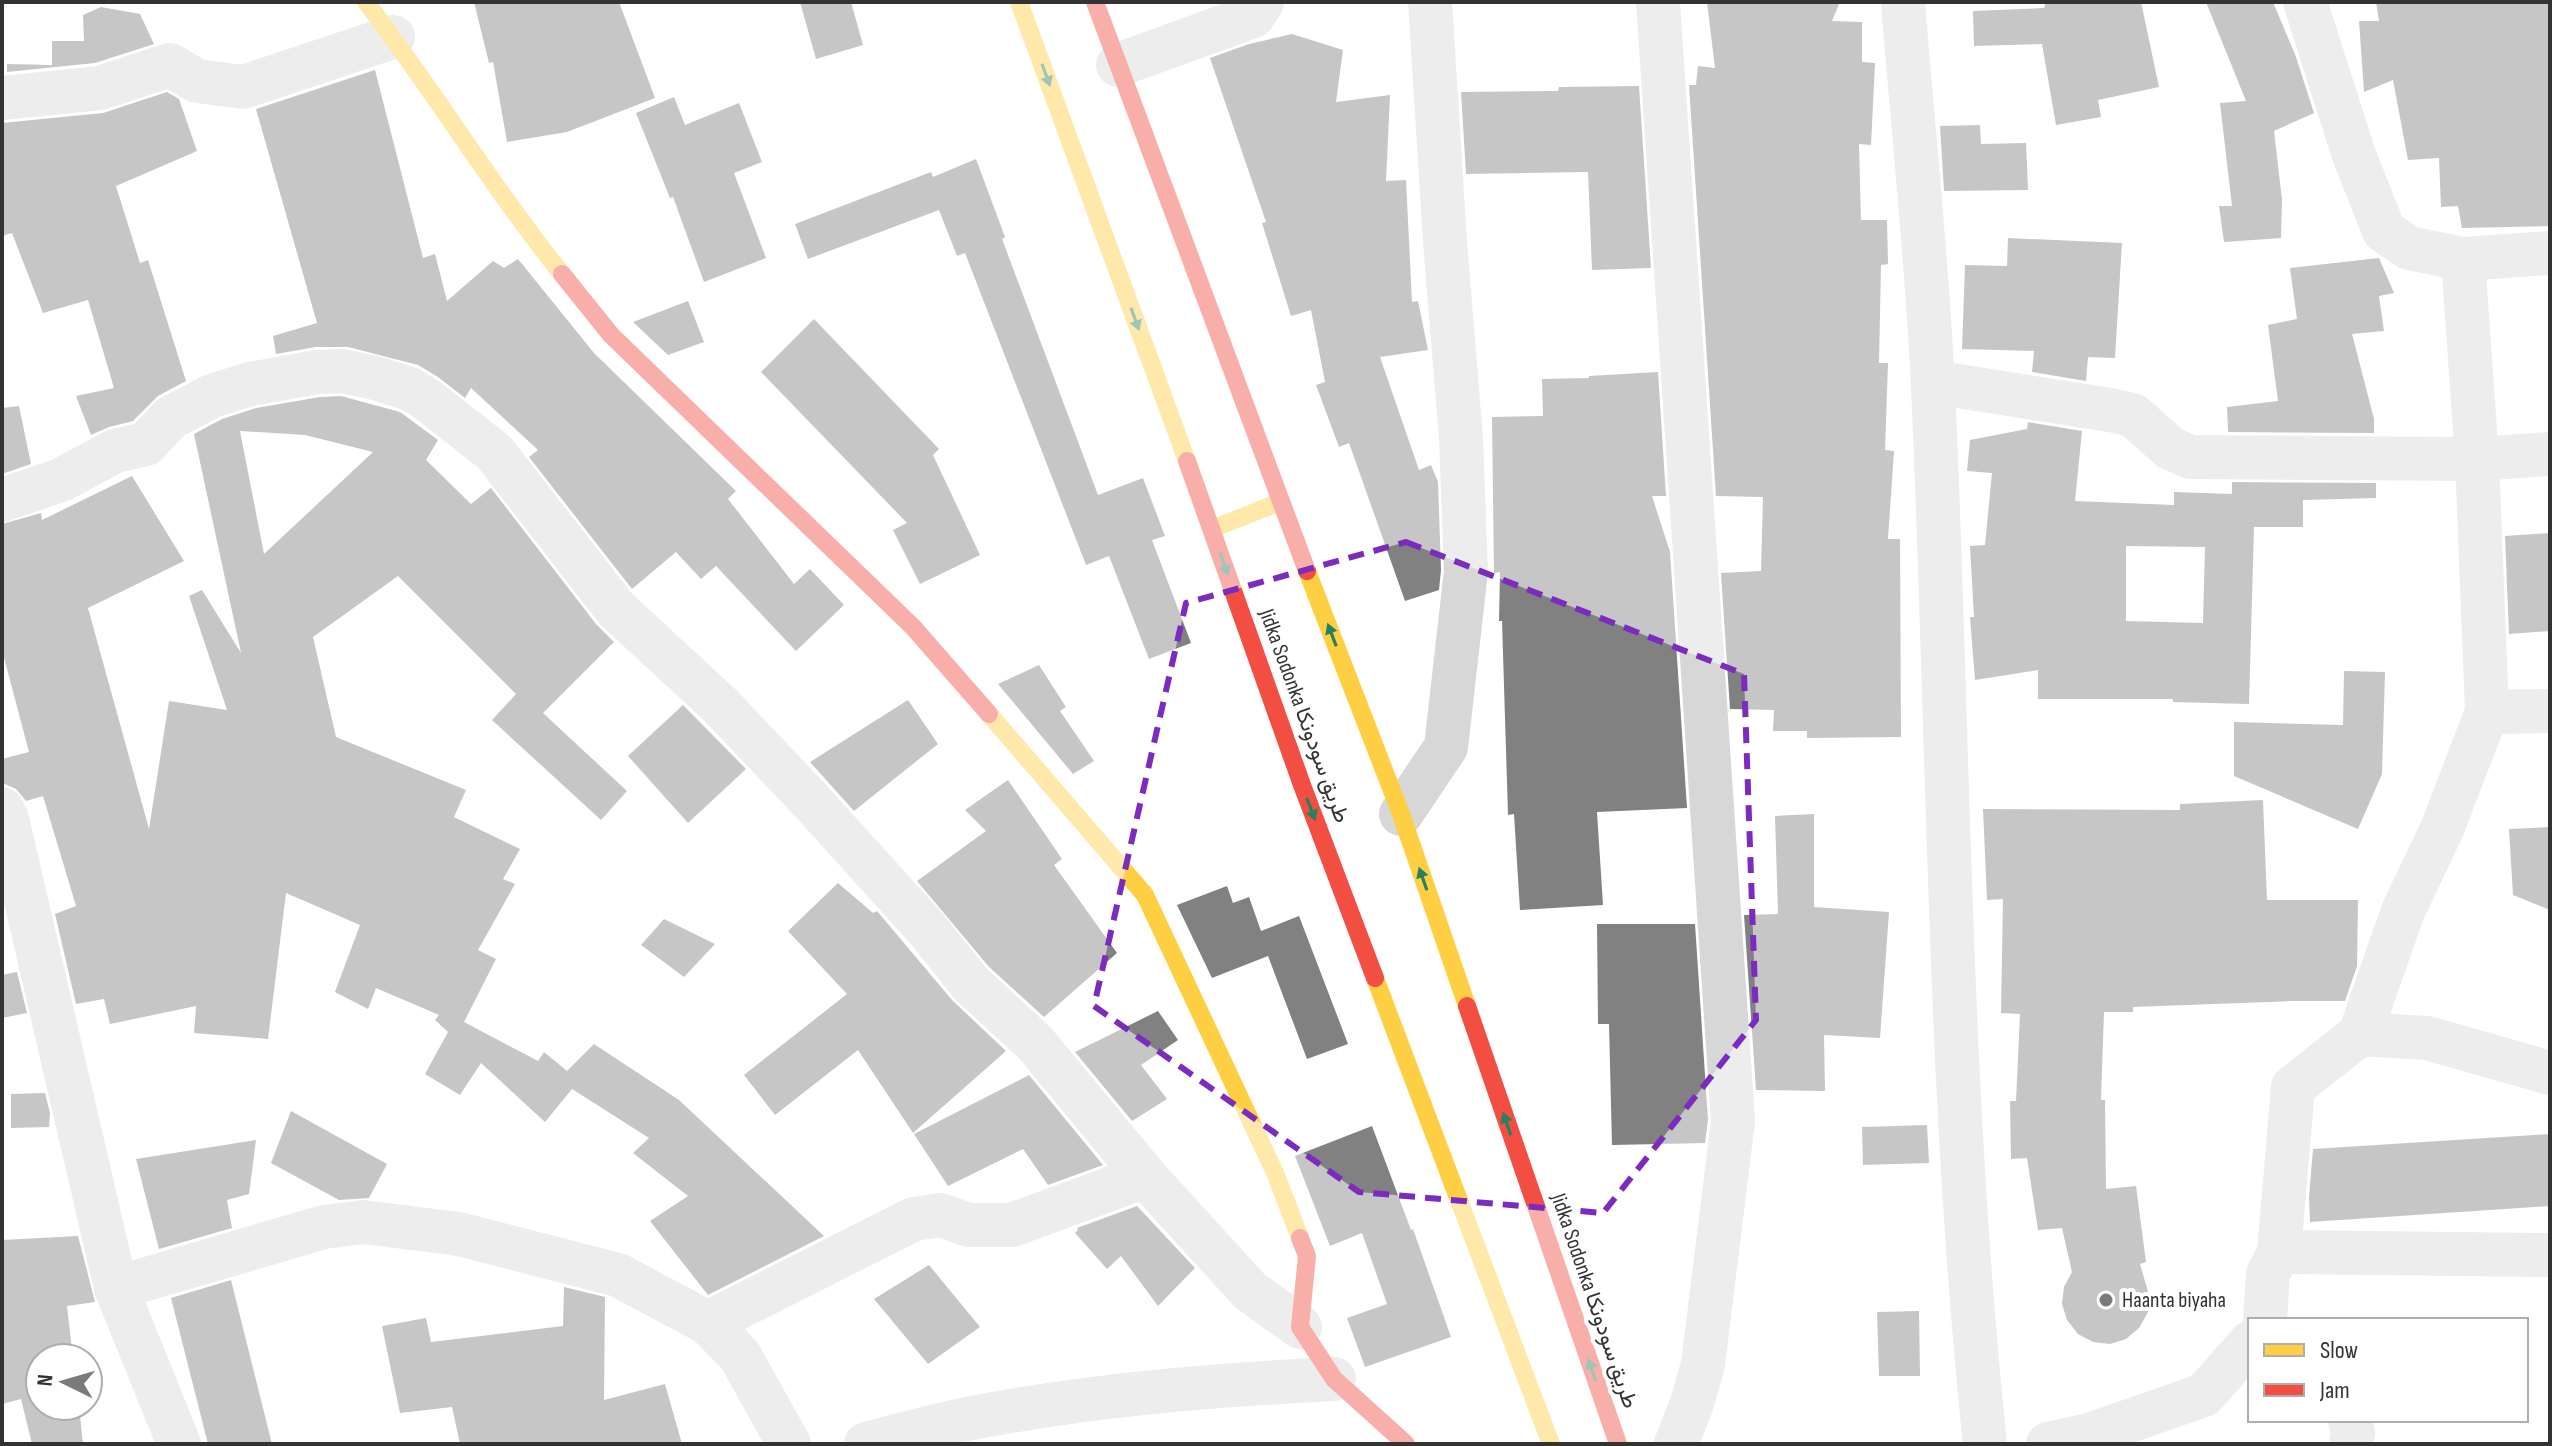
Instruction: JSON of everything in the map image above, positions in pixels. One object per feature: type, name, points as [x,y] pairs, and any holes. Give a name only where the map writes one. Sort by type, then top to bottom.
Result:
[{"type":"main road","points":[[366,2],[466,138],[520,222],[611,335],[913,627],[1145,895],[1276,1175],[1307,1256],[1300,1327],[1334,1379],[1406,1444]]},
{"type":"main road","name":"Jidka Sodonka طريق سودونكا","points":[[1019,2],[1308,800],[1551,1444]]},
{"type":"main road","name":"Jidka Sodonka طريق سودونكا","points":[[1095,2],[1280,502],[1401,814],[1618,1444]]},
{"type":"main road","points":[[1212,529],[1280,502]]},
{"type":"street","points":[[1118,65],[1253,16],[1262,2]]},
{"type":"street","points":[[1401,814],[1446,747],[1466,571],[1461,438],[1430,2]]},
{"type":"street","points":[[1658,2],[1733,1121],[1703,1364],[1676,1444]]},
{"type":"street","points":[[1903,2],[1933,382],[1952,969],[1971,1310],[1985,1444]]},
{"type":"street","points":[[2305,2],[2354,155],[2384,231],[2409,248],[2463,259],[2550,253]]},
{"type":"street","points":[[2,98],[100,88],[170,65],[197,81],[243,87],[393,37]]},
{"type":"street","points":[[2265,1318],[2268,1274],[2279,1252],[2293,1087],[2360,1034],[2403,911],[2442,829],[2487,712],[2477,459],[2463,259]]},
{"type":"street","points":[[2,500],[61,480],[115,451],[146,444],[170,418],[212,396],[250,384],[317,372],[343,371],[410,389],[425,398],[494,452],[616,609],[721,706],[811,801],[927,929],[971,984],[1035,1043],[1145,1176],[1250,1291],[1300,1327]]},
{"type":"street","points":[[1933,382],[2133,415],[2170,448],[2190,457],[2477,459],[2550,454]]},
{"type":"street","points":[[2487,712],[2550,711]]},
{"type":"street","points":[[2,809],[7,819],[116,1288],[179,1444]]},
{"type":"street","points":[[2360,1034],[2427,1038],[2550,1073]]},
{"type":"street","points":[[708,1323],[914,1219],[940,1215],[969,1225],[1012,1225],[1145,1176]]},
{"type":"street","points":[[116,1288],[324,1227],[363,1222],[459,1234],[618,1275],[708,1323],[740,1356],[789,1444]]},
{"type":"street","points":[[2279,1252],[2550,1255]]},
{"type":"street","points":[[2048,1444],[2089,1435],[2204,1395],[2248,1345]]},
{"type":"street","points":[[866,1444],[971,1418],[1077,1401],[1234,1384],[1334,1379]]},
{"type":"street","points":[[2350,1422],[2351,1444]]},
{"type":"highlighted area","points":[[1406,542],[1744,674],[1756,1020],[1603,1213],[1359,1192],[1094,1006],[1186,603]]},
{"type":"building","points":[[474,2],[619,2],[655,98],[567,132],[507,142],[493,62],[489,63]]},
{"type":"building","points":[[800,2],[851,2],[863,45],[816,59]]},
{"type":"building","points":[[1707,2],[1840,2],[1832,21],[1862,22],[1862,62],[1875,63],[1871,145],[1859,144],[1861,220],[1887,220],[1888,264],[1881,265],[1879,363],[1888,363],[1885,450],[1894,451],[1888,539],[1900,539],[1901,737],[1807,738],[1807,731],[1773,731],[1774,710],[1730,709],[1721,573],[1761,571],[1763,497],[1716,496],[1689,85],[1696,85],[1698,66],[1715,68]]},
{"type":"building","points":[[2046,2],[2141,2],[2159,87],[2098,100],[2101,117],[2056,125],[2042,44],[1974,46],[1973,11],[2044,8]]},
{"type":"building","points":[[2206,2],[2273,2],[2296,57],[2314,113],[2274,131],[2282,200],[2281,238],[2224,242],[2219,206],[2232,206],[2220,103],[2246,101]]},
{"type":"building","points":[[2376,2],[2550,2],[2548,226],[2462,228],[2458,206],[2441,207],[2439,158],[2408,160],[2393,80],[2364,92],[2359,21],[2379,21]]},
{"type":"building","points":[[101,7],[140,14],[154,44],[95,63],[7,72],[7,64],[52,65],[52,41],[84,41],[83,15]]},
{"type":"building","points":[[1292,34],[1343,50],[1336,102],[1390,95],[1386,181],[1406,180],[1412,302],[1418,301],[1428,350],[1380,357],[1419,470],[1431,465],[1438,482],[1441,570],[1439,590],[1405,601],[1349,443],[1339,447],[1316,385],[1325,382],[1311,310],[1291,316],[1262,223],[1266,222],[1210,58],[1249,44]]},
{"type":"building","points":[[375,70],[423,258],[435,254],[447,301],[493,261],[504,268],[518,259],[594,353],[736,491],[728,499],[794,584],[810,569],[844,605],[796,651],[716,566],[701,579],[676,552],[632,589],[529,457],[538,450],[471,388],[465,398],[418,365],[348,347],[316,347],[276,354],[273,336],[317,323],[256,109]]},
{"type":"building","points":[[1639,86],[1651,268],[1592,270],[1588,172],[1466,174],[1461,92]]},
{"type":"building","points":[[167,92],[179,99],[197,151],[116,186],[140,263],[148,260],[186,381],[158,396],[133,421],[91,435],[76,396],[114,388],[88,300],[43,313],[12,233],[2,236],[2,123],[103,113]]},
{"type":"building","points":[[674,97],[685,125],[739,103],[762,162],[734,173],[766,258],[704,282],[673,197],[670,198],[636,113]]},
{"type":"building","points":[[1980,125],[1981,144],[2026,143],[2028,190],[1944,191],[1940,126]]},
{"type":"building","points":[[976,159],[1005,237],[1002,239],[1098,495],[1143,478],[1165,536],[1152,540],[1191,643],[1149,659],[1109,556],[1086,565],[965,253],[957,256],[939,210],[808,259],[795,224],[931,172],[933,177]]},
{"type":"building","points":[[2008,238],[2122,243],[2115,358],[2088,357],[2086,381],[2032,372],[2034,351],[1962,349],[1965,265],[2007,266]]},
{"type":"building","points":[[2379,258],[2394,293],[2379,296],[2384,331],[2352,334],[2374,419],[2374,433],[2228,432],[2227,407],[2278,401],[2268,325],[2297,319],[2290,268]]},
{"type":"building","points":[[688,301],[704,342],[668,355],[633,322]]},
{"type":"building","points":[[814,319],[939,449],[933,455],[980,555],[920,584],[893,530],[907,523],[761,372]]},
{"type":"building","points":[[1658,372],[1666,496],[1652,496],[1670,552],[1687,808],[1597,812],[1603,905],[1520,910],[1514,814],[1508,815],[1502,621],[1499,621],[1500,572],[1494,573],[1492,417],[1543,416],[1542,379]]},
{"type":"building","points":[[341,396],[400,412],[438,440],[426,460],[471,504],[491,488],[596,624],[614,642],[543,713],[627,791],[601,820],[492,720],[516,694],[398,576],[313,637],[336,737],[466,790],[454,817],[520,849],[503,879],[515,884],[478,950],[496,959],[464,1022],[538,1061],[544,1052],[567,1071],[594,1044],[679,1100],[824,1236],[708,1295],[650,1221],[688,1196],[633,1153],[649,1138],[572,1089],[545,1122],[481,1063],[460,1095],[425,1074],[448,1032],[435,1020],[439,1015],[376,988],[368,1009],[335,992],[360,925],[286,893],[268,1039],[194,1033],[196,1006],[110,1024],[104,999],[76,1004],[55,914],[76,906],[43,796],[26,801],[16,789],[2,783],[2,759],[29,752],[2,650],[2,524],[41,513],[42,520],[132,476],[184,561],[88,608],[149,829],[169,701],[227,710],[189,596],[202,590],[241,653],[194,434],[222,419],[256,408]],"holes":[[[240,431],[305,435],[373,452],[264,554]]]},
{"type":"building","points":[[19,406],[31,464],[2,474],[2,408]]},
{"type":"building","points":[[2028,422],[2082,431],[2075,501],[2174,505],[2174,492],[2232,494],[2232,482],[2376,483],[2376,498],[2303,500],[2303,527],[2254,527],[2249,704],[2173,702],[2173,699],[2038,699],[2038,670],[1975,680],[1970,617],[1974,617],[1970,546],[1985,545],[1992,473],[1967,471],[1970,440],[2027,429]],"holes":[[[2126,546],[2205,547],[2203,623],[2126,621]]]},
{"type":"building","points":[[2550,533],[2550,631],[2509,634],[2505,536]]},
{"type":"building","points":[[1039,665],[1066,707],[1060,711],[1094,761],[1073,774],[998,684]]},
{"type":"building","points":[[2344,671],[2385,672],[2382,774],[2358,829],[2234,776],[2234,722],[2343,725]]},
{"type":"building","points":[[908,700],[938,744],[854,811],[810,762]]},
{"type":"building","points":[[683,705],[746,769],[688,823],[628,756]]},
{"type":"building","points":[[1008,780],[1062,859],[1054,865],[1117,953],[1044,1017],[989,967],[917,881],[986,831],[965,810]]},
{"type":"building","points":[[2263,800],[2267,900],[2358,900],[2357,966],[2345,1001],[2133,1007],[2133,1012],[2104,1012],[2101,1100],[2105,1100],[2106,1189],[2136,1186],[2146,1262],[2140,1264],[2149,1295],[2148,1312],[2139,1328],[2126,1339],[2110,1344],[2093,1342],[2078,1334],[2067,1320],[2062,1304],[2064,1287],[2072,1272],[2062,1228],[2038,1230],[2027,1158],[2011,1159],[2010,1101],[2016,1101],[2020,1014],[2001,1013],[2003,899],[1987,900],[1983,809],[2180,810],[2180,804]]},
{"type":"building","points":[[1814,814],[1814,907],[1889,912],[1880,1038],[1824,1035],[1825,1091],[1756,1090],[1744,915],[1778,914],[1775,816]]},
{"type":"building","points":[[2550,827],[2550,910],[2513,895],[2509,829]]},
{"type":"building","points":[[838,883],[873,913],[877,911],[952,1000],[1006,1051],[913,1133],[858,1050],[775,1115],[744,1075],[847,994],[788,931]]},
{"type":"building","points":[[1227,886],[1233,903],[1249,897],[1261,931],[1299,916],[1348,1044],[1307,1059],[1268,956],[1212,978],[1177,905]]},
{"type":"building","points":[[664,919],[715,944],[684,977],[641,945]]},
{"type":"building","points":[[1597,924],[1695,924],[1708,1120],[1705,1143],[1612,1145],[1609,1024],[1598,1024]]},
{"type":"building","points":[[17,972],[27,1013],[2,1018],[2,975]]},
{"type":"building","points":[[1158,1011],[1178,1040],[1141,1065],[1167,1099],[1132,1121],[1075,1052]]},
{"type":"building","points":[[1029,1075],[1103,1165],[1048,1185],[1023,1149],[948,1186],[914,1134]]},
{"type":"building","points":[[45,1093],[50,1113],[49,1127],[11,1128],[11,1094]]},
{"type":"building","points":[[291,1111],[387,1164],[369,1198],[339,1200],[271,1163]]},
{"type":"building","points":[[1927,1125],[1929,1163],[1863,1165],[1862,1127]]},
{"type":"building","points":[[1372,1126],[1451,1337],[1365,1367],[1347,1318],[1387,1304],[1362,1233],[1330,1246],[1295,1156]]},
{"type":"building","points":[[2550,1134],[2550,1206],[2310,1222],[2313,1149]]},
{"type":"building","points":[[256,1140],[249,1194],[227,1200],[232,1228],[159,1249],[136,1159]]},
{"type":"building","points":[[1137,1206],[1195,1268],[1158,1306],[1121,1256],[1107,1269],[1075,1233],[1077,1228]]},
{"type":"building","points":[[78,1236],[95,1302],[67,1306],[71,1342],[24,1342],[24,1411],[21,1399],[2,1404],[2,1240]]},
{"type":"building","points":[[929,1265],[980,1327],[928,1364],[874,1299]]},
{"type":"building","points":[[231,1280],[272,1444],[208,1444],[171,1298]]},
{"type":"building","points":[[564,1287],[605,1297],[604,1400],[665,1384],[682,1444],[460,1444],[452,1407],[400,1413],[382,1326],[426,1318],[431,1342],[563,1326]]},
{"type":"building","points":[[1919,1311],[1920,1376],[1879,1376],[1877,1312]]},
{"type":"building","points":[[27,1422],[81,1422],[83,1444],[32,1444]]},
{"type":"traffic: slow","points":[[366,2],[562,274]]},
{"type":"traffic: slow","points":[[1019,2],[1187,461]]},
{"type":"traffic: slow","points":[[1212,529],[1280,502]]},
{"type":"traffic: slow","points":[[1307,571],[1401,814],[1467,1006]]},
{"type":"traffic: slow","points":[[989,714],[1145,895],[1276,1175],[1300,1238]]},
{"type":"traffic: slow","points":[[1375,978],[1551,1444]]},
{"type":"traffic: jam","points":[[1095,2],[1307,571]]},
{"type":"traffic: jam","points":[[562,274],[611,335],[913,627],[989,714]]},
{"type":"traffic: jam","points":[[1187,461],[1302,785],[1375,978]]},
{"type":"traffic: jam","points":[[1467,1006],[1618,1444]]},
{"type":"traffic: jam","points":[[1300,1238],[1307,1256],[1300,1327],[1334,1379],[1406,1444]]},
{"type":"place","name":"Haanta biyaha","points":[[2106,1300]]}]
